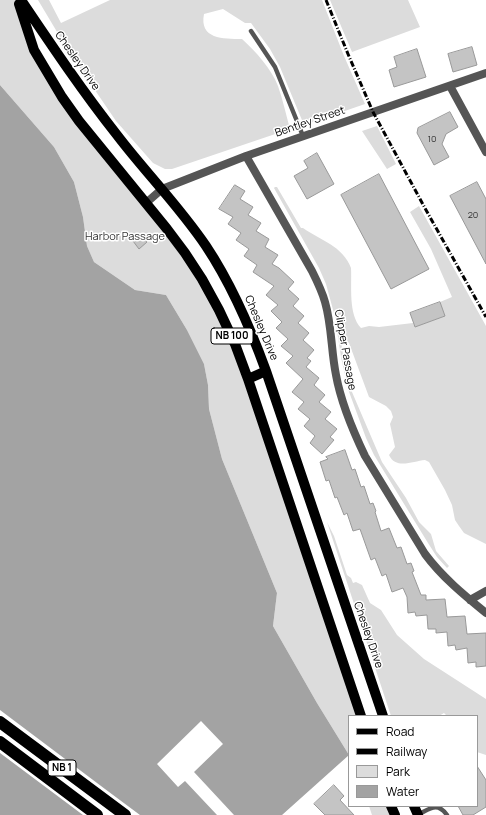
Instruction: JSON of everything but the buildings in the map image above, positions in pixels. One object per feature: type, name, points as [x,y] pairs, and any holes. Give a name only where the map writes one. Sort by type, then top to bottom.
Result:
[{"type":"highway","name":"NB 1","points":[[0,722],[125,815]]},
{"type":"highway","name":"NB 1","points":[[0,742],[97,815]]},
{"type":"main road","name":"Chesley Drive","points":[[19,0],[86,96],[162,189],[205,245],[230,287],[244,316],[266,371],[383,715]]},
{"type":"main road","name":"Chesley Drive","points":[[19,0],[34,50],[59,92],[79,121],[185,253],[219,310],[235,344],[248,379],[361,715]]},
{"type":"main road","points":[[248,379],[266,371]]},
{"type":"street","name":"Bentley Street","points":[[146,203],[162,189],[246,156],[486,74]]},
{"type":"street","points":[[450,86],[486,152]]},
{"type":"street","name":"Clipper Passage","points":[[246,156],[312,271],[319,286],[326,308],[334,368],[339,391],[357,440],[365,456],[425,554],[441,574],[486,614]]},
{"type":"street","points":[[470,600],[486,591]]},
{"type":"lane","points":[[251,31],[275,68],[303,136]]},
{"type":"lane","points":[[418,815],[433,807],[442,809],[448,815]]},
{"type":"green space","name":"Harbor Passage","points":[[0,0],[18,0],[49,76],[123,174],[219,310],[361,715],[348,715],[348,753],[273,626],[277,593],[222,459],[209,409],[208,385],[204,364],[187,330],[166,295],[135,290],[94,262],[87,246],[83,217],[74,182],[54,147],[0,85]]},
{"type":"green space","points":[[38,0],[49,0],[61,23],[110,0],[322,0],[365,104],[304,125],[280,67],[270,49],[251,23],[245,23],[223,9],[204,14],[203,22],[209,33],[220,38],[242,39],[258,55],[267,67],[278,86],[290,129],[172,169],[165,169],[153,163],[116,121],[69,52]]},
{"type":"green space","points":[[330,0],[408,0],[420,27],[352,52]]},
{"type":"green space","points":[[377,126],[396,164],[387,169],[362,131]]},
{"type":"green space","points":[[277,187],[301,228],[330,244],[343,254],[347,260],[351,268],[352,308],[361,328],[369,326],[379,327],[413,323],[415,327],[445,316],[440,302],[452,297],[431,249],[410,212],[419,206],[486,326],[486,544],[464,533],[459,526],[455,520],[452,505],[445,490],[429,462],[425,460],[405,464],[392,460],[389,455],[395,447],[390,424],[393,417],[391,411],[386,406],[369,397],[349,343],[344,338],[341,342],[344,360],[354,382],[351,388],[352,392],[382,462],[406,498],[419,522],[431,534],[436,551],[449,566],[447,568],[437,557],[428,543],[374,455],[366,438],[348,389],[341,357],[335,317],[326,284],[319,268],[274,188]]},
{"type":"green space","points":[[327,522],[334,536],[347,575],[351,578],[353,583],[356,582],[362,585],[370,603],[381,610],[397,635],[424,659],[486,699],[486,755],[478,752],[478,715],[446,715],[444,713],[441,715],[391,715]]},
{"type":"green space","points":[[369,807],[391,807],[395,815],[372,815]]},
{"type":"water","points":[[0,85],[54,147],[74,182],[83,217],[87,246],[94,262],[135,290],[166,295],[187,330],[204,364],[208,385],[209,409],[222,459],[277,593],[273,626],[348,753],[348,756],[282,815],[0,815]]},
{"type":"pier","points":[[0,710],[140,815],[83,815],[0,753]]},
{"type":"pier","points":[[201,721],[223,744],[194,772],[234,815],[217,815],[185,781],[178,787],[157,764]]},
{"type":"railway","points":[[326,0],[373,112],[486,317]]}]
